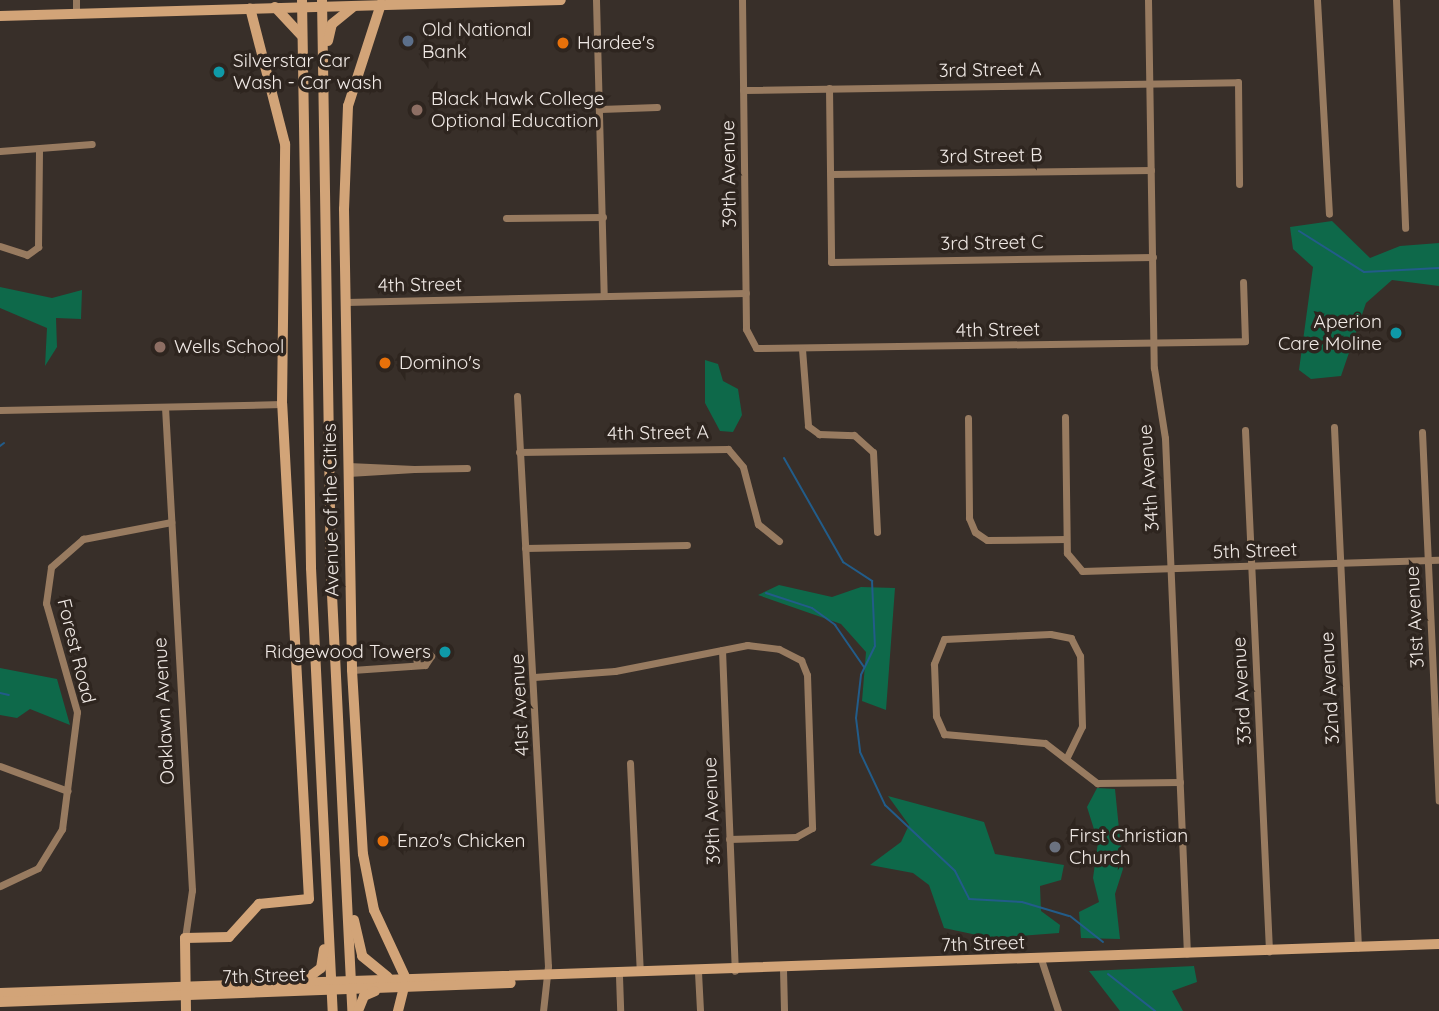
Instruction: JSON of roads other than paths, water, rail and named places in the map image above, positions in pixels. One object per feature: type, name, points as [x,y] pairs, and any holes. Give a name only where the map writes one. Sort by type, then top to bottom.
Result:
[{"type":"main road","points":[[0,16],[250,8],[275,3],[355,5],[376,2],[561,0]]},
{"type":"main road","name":"Avenue of the Cities","points":[[376,2],[344,126],[352,670],[366,882],[403,982]]},
{"type":"main road","points":[[275,3],[295,24],[303,44]]},
{"type":"main road","name":"Avenue of the Cities","points":[[302,3],[311,568],[331,1011]]},
{"type":"main road","name":"Avenue of the Cities","points":[[322,3],[341,804],[352,1011]]},
{"type":"main road","points":[[325,173],[329,32],[355,5]]},
{"type":"main road","name":"Avenue of the Cities","points":[[186,938],[229,937],[259,904],[309,899],[282,404],[285,134],[250,8]]},
{"type":"main road","points":[[341,804],[358,949],[374,971],[403,982],[398,1011]]},
{"type":"main road","points":[[298,982],[315,975],[324,959],[324,859]]},
{"type":"main road","name":"Oaklawn Avenue","points":[[186,938],[186,1011]]},
{"type":"main road","name":"7th Street","points":[[0,993],[281,993],[331,986],[403,982],[1439,944]]},
{"type":"main road","name":"7th Street","points":[[0,1002],[298,982],[331,986]]},
{"type":"main road","name":"7th Street","points":[[351,985],[381,989],[403,982]]},
{"type":"main road","points":[[358,1011],[363,996],[381,989]]},
{"type":"main road","points":[[281,993],[319,997],[331,1011]]},
{"type":"street","points":[[76,0],[76,14]]},
{"type":"street","points":[[596,0],[604,296]]},
{"type":"street","name":"39th Avenue","points":[[742,0],[746,293],[752,345]]},
{"type":"street","name":"34th Avenue","points":[[1148,0],[1154,343],[1170,570],[1187,954]]},
{"type":"street","points":[[1317,0],[1329,214]]},
{"type":"street","points":[[1396,0],[1405,228]]},
{"type":"street","name":"3rd Street A","points":[[743,90],[1238,82],[1239,184]]},
{"type":"street","points":[[829,88],[831,174]]},
{"type":"street","points":[[600,109],[657,107]]},
{"type":"street","points":[[0,151],[92,144]]},
{"type":"street","points":[[0,246],[27,255],[39,243],[39,150]]},
{"type":"street","name":"3rd Street B","points":[[831,174],[1151,170]]},
{"type":"street","name":"3rd Street C","points":[[831,174],[831,262],[1153,257]]},
{"type":"street","points":[[506,218],[603,217]]},
{"type":"street","name":"4th Street","points":[[752,345],[803,349],[1245,341],[1243,282]]},
{"type":"street","name":"4th Street","points":[[346,302],[746,293]]},
{"type":"street","points":[[803,349],[808,426],[819,434],[853,435],[873,452],[877,532]]},
{"type":"street","name":"41st Avenue","points":[[517,397],[534,677],[543,1011]]},
{"type":"street","points":[[0,410],[282,404]]},
{"type":"street","name":"Oaklawn Avenue","points":[[165,407],[192,890],[186,938]]},
{"type":"street","points":[[968,418],[969,518],[978,536],[1066,539],[1065,417]]},
{"type":"street","name":"32nd Avenue","points":[[1334,427],[1358,947]]},
{"type":"street","name":"33rd Avenue","points":[[1245,430],[1269,951]]},
{"type":"street","name":"31st Avenue","points":[[1422,432],[1439,802]]},
{"type":"street","name":"4th Street A","points":[[519,452],[728,449],[741,461],[758,524],[779,541]]},
{"type":"street","points":[[348,470],[467,468]]},
{"type":"street","name":"Forest Road","points":[[0,886],[32,872],[50,855],[62,830],[77,712],[46,603],[51,567],[66,549],[94,535],[171,523]]},
{"type":"street","name":"5th Street","points":[[1066,539],[1073,567],[1087,572],[1439,559]]},
{"type":"street","points":[[525,548],[687,545]]},
{"type":"street","points":[[1067,757],[1081,734],[1080,656],[1071,638],[1050,634],[944,639],[934,664],[936,716],[944,734],[1026,738],[1067,757],[1097,783],[1180,782]]},
{"type":"street","points":[[534,677],[615,671],[722,650],[767,646],[804,663],[810,831],[729,839]]},
{"type":"street","name":"39th Avenue","points":[[722,650],[735,971]]},
{"type":"street","points":[[352,670],[417,664]]},
{"type":"street","points":[[630,763],[640,974]]},
{"type":"street","points":[[0,766],[68,791]]},
{"type":"street","points":[[1041,959],[1058,1011]]},
{"type":"street","points":[[783,969],[784,1011]]},
{"type":"street","points":[[698,972],[700,1011]]},
{"type":"street","points":[[619,976],[620,1011]]},
{"type":"waterway","points":[[1299,231],[1364,272],[1439,268]]},
{"type":"waterway","points":[[0,446],[4,443]]},
{"type":"waterway","points":[[784,458],[843,562],[872,581],[875,646],[861,675],[856,718],[860,752],[885,805],[955,871],[969,899],[1022,902],[1069,916]]},
{"type":"waterway","points":[[766,593],[812,608],[835,625],[864,667]]},
{"type":"waterway","points":[[0,693],[9,695]]},
{"type":"waterway","points":[[1070,916],[1103,942]]},
{"type":"waterway","points":[[1108,974],[1155,1011]]},
{"type":"place","name":"Old National Bank","points":[[408,41]]},
{"type":"place","name":"Hardee's","points":[[563,43]]},
{"type":"place","name":"Silverstar Car Wash - Car wash","points":[[219,72]]},
{"type":"place","name":"Black Hawk College Optional Education","points":[[417,110]]},
{"type":"place","name":"Aperion Care Moline","points":[[1396,333]]},
{"type":"place","name":"Wells School","points":[[160,347]]},
{"type":"place","name":"Domino's","points":[[385,363]]},
{"type":"place","name":"Ridgewood Towers","points":[[445,652]]},
{"type":"place","name":"Enzo's Chicken","points":[[383,841]]},
{"type":"place","name":"First Christian Church","points":[[1055,847]]}]
